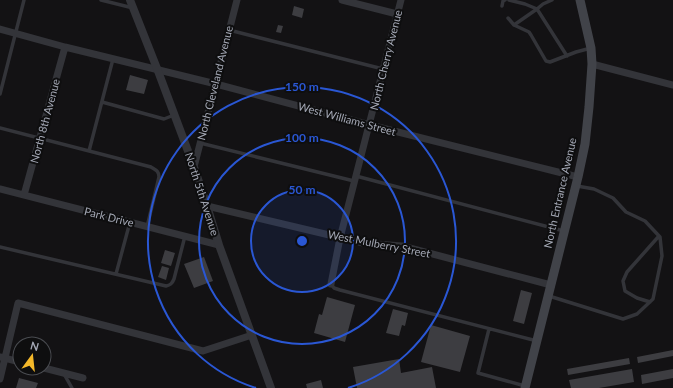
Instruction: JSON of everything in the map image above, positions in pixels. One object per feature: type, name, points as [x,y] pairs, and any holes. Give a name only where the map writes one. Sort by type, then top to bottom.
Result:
[{"type":"main road","name":"North Entrance Avenue","points":[[525,387],[565,231],[585,144],[592,64],[591,48],[580,0]]},
{"type":"street","name":"North 5th Avenue","points":[[130,0],[194,167],[219,245],[271,388]]},
{"type":"street","name":"North Cleveland Avenue","points":[[194,167],[237,0]]},
{"type":"street","points":[[342,0],[397,14]]},
{"type":"street","name":"North Cherry Avenue","points":[[331,284],[340,238],[401,0]]},
{"type":"street","name":"West Williams Street","points":[[0,29],[114,60],[216,84],[577,182]]},
{"type":"street","name":"North 8th Avenue","points":[[24,195],[65,47]]},
{"type":"street","points":[[592,64],[673,85]]},
{"type":"street","name":"Park Drive","points":[[0,189],[219,245]]},
{"type":"street","name":"West Mulberry Street","points":[[207,206],[363,243],[402,246],[551,285]]},
{"type":"street","points":[[0,379],[2,358],[18,303],[204,351],[252,335]]},
{"type":"street","points":[[2,358],[12,360]]},
{"type":"street","points":[[52,370],[83,378]]},
{"type":"lane","points":[[0,94],[24,0]]},
{"type":"lane","points":[[101,0],[134,9]]},
{"type":"lane","points":[[502,6],[503,1],[505,0]]},
{"type":"lane","points":[[509,0],[537,9],[567,56]]},
{"type":"lane","points":[[514,25],[551,0]]},
{"type":"lane","points":[[508,18],[514,25],[531,35],[547,62],[591,48]]},
{"type":"lane","points":[[229,30],[384,69]]},
{"type":"lane","points":[[89,151],[114,60]]},
{"type":"lane","points":[[102,102],[164,119],[175,115]]},
{"type":"lane","points":[[0,128],[150,167],[156,170],[160,178],[147,227]]},
{"type":"lane","points":[[200,142],[565,231]]},
{"type":"lane","points":[[548,296],[623,319],[638,314],[653,299],[662,256],[660,237],[645,221],[626,212],[612,198],[577,182]]},
{"type":"lane","points":[[116,274],[130,222]]},
{"type":"lane","points":[[0,247],[166,286],[170,285],[174,279],[185,236]]},
{"type":"lane","points":[[650,302],[625,291],[623,280],[627,272],[659,236]]},
{"type":"lane","points":[[331,284],[334,288],[340,290],[537,341]]},
{"type":"lane","points":[[489,328],[478,373],[525,387]]},
{"type":"lane","points":[[64,373],[72,388]]},
{"type":"building","points":[[294,6],[304,9],[302,18],[292,15]]},
{"type":"building","points":[[278,25],[283,26],[281,33],[276,32]]},
{"type":"building","points":[[130,75],[148,80],[144,94],[126,90]]},
{"type":"building","points":[[165,250],[175,253],[171,266],[161,263]]},
{"type":"building","points":[[204,257],[213,281],[194,288],[184,264]]},
{"type":"building","points":[[162,266],[169,268],[166,280],[158,277]]},
{"type":"building","points":[[521,290],[532,293],[524,324],[513,321]]},
{"type":"building","points":[[327,297],[355,305],[345,342],[314,333],[319,314],[322,315]]},
{"type":"building","points":[[393,309],[408,313],[405,326],[402,325],[399,336],[386,333]]},
{"type":"building","points":[[431,325],[470,336],[460,372],[421,362]]},
{"type":"building","points":[[673,350],[673,356],[638,363],[637,357]]},
{"type":"building","points":[[629,358],[630,364],[568,375],[567,369]]},
{"type":"building","points":[[399,359],[401,373],[432,367],[436,388],[357,388],[353,367]]},
{"type":"building","points":[[632,369],[634,382],[599,388],[571,388],[569,380]]},
{"type":"building","points":[[673,369],[673,378],[642,384],[641,375]]},
{"type":"building","points":[[19,378],[38,383],[36,388],[16,388]]},
{"type":"building","points":[[321,380],[323,388],[307,388],[306,384]]}]
